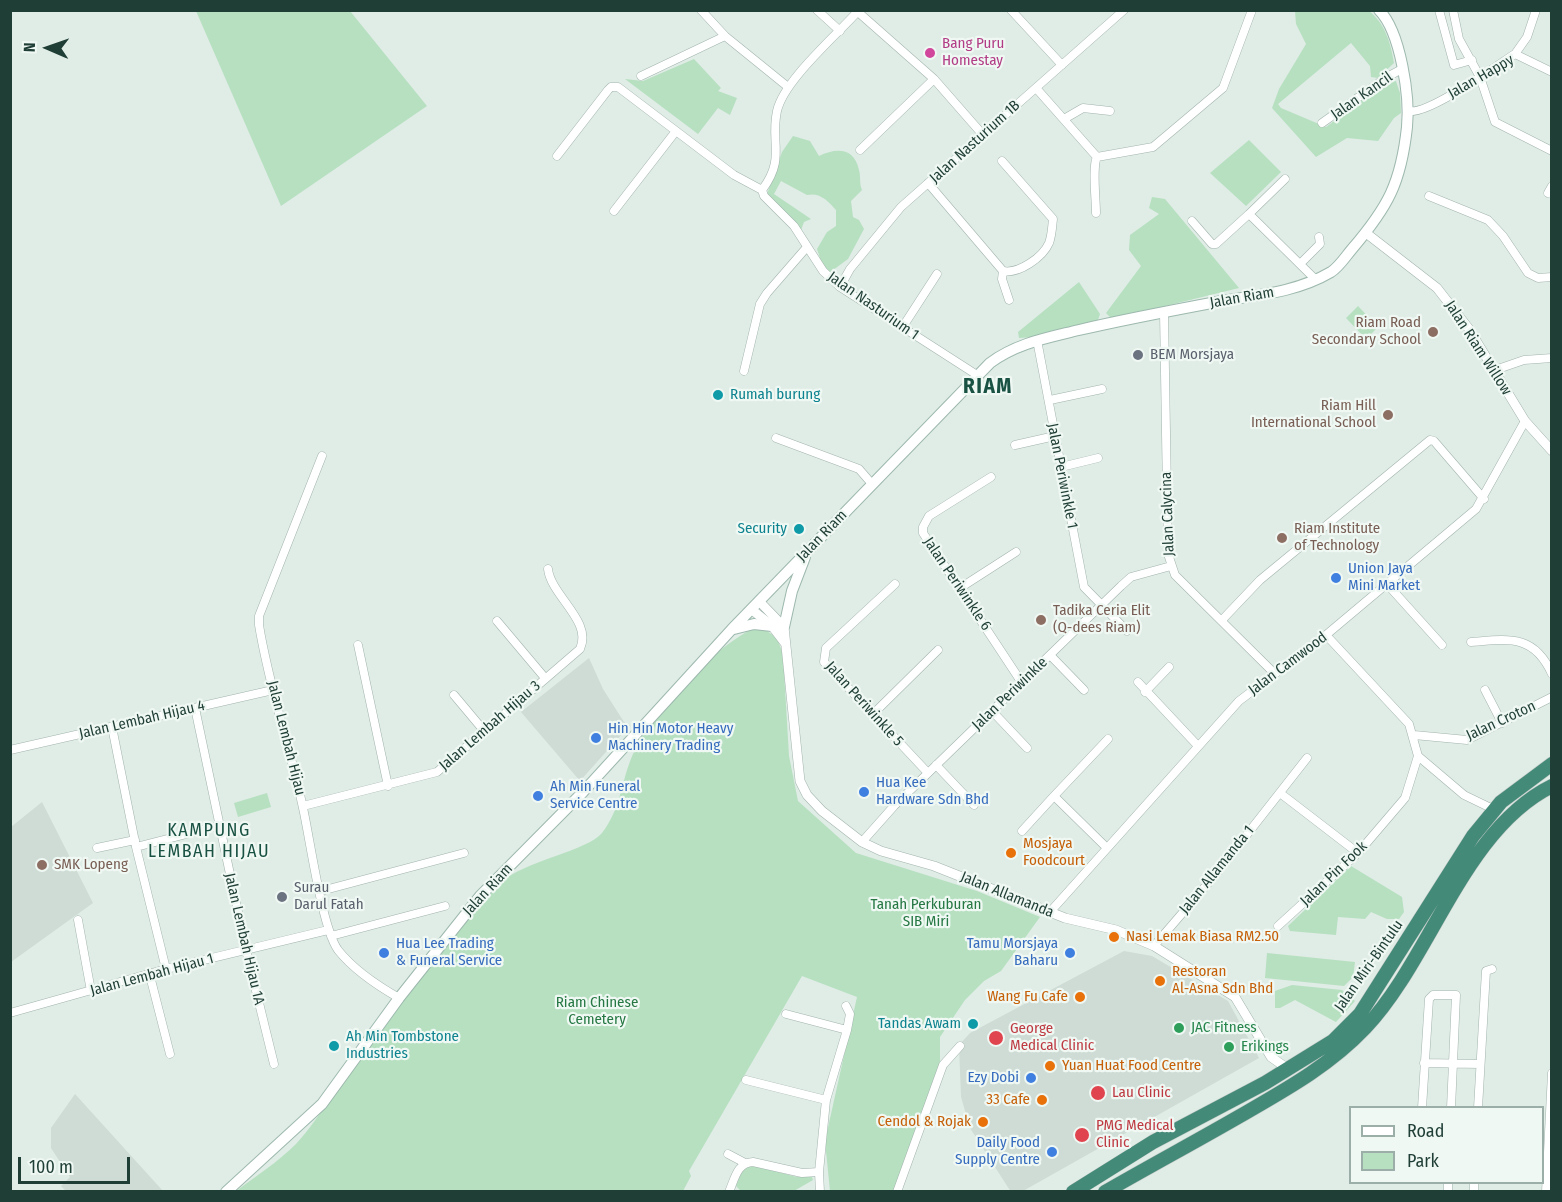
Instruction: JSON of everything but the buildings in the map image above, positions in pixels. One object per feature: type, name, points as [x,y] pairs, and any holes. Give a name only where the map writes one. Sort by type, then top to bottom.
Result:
[{"type":"highway","name":"Jalan Miri-Bintulu","points":[[1073,1191],[1153,1142],[1270,1080],[1333,1041],[1360,1014],[1473,836],[1495,810],[1551,764]]},
{"type":"highway","name":"Jalan Miri-Bintulu","points":[[1105,1191],[1304,1078],[1342,1050],[1367,1026],[1388,998],[1488,840],[1515,811],[1551,786]]},
{"type":"highway","points":[[1107,1172],[1149,1155],[1155,1156],[1160,1161]]},
{"type":"main road","name":"Jalan Riam","points":[[225,1191],[306,1122],[322,1104],[399,998],[480,896],[578,797],[807,551],[977,375],[1004,352],[1037,340],[1164,312],[1279,292],[1316,280],[1334,271],[1366,233],[1388,201],[1398,181],[1409,111],[1402,69],[1391,27],[1379,10]]},
{"type":"main road","points":[[784,627],[792,591],[807,551]]},
{"type":"main road","points":[[732,629],[754,624],[772,626]]},
{"type":"street","points":[[701,10],[725,36],[788,87]]},
{"type":"street","points":[[817,10],[840,31]]},
{"type":"street","points":[[1011,10],[1062,65]]},
{"type":"street","name":"Jalan Nasturium 1B","points":[[840,287],[850,269],[894,216],[928,183],[1124,10]]},
{"type":"street","points":[[1097,157],[1153,147],[1222,88],[1252,10]]},
{"type":"street","points":[[1439,10],[1454,65],[1472,60]]},
{"type":"street","points":[[1453,10],[1459,39],[1480,77],[1495,122],[1551,151]]},
{"type":"street","points":[[1515,54],[1527,37],[1536,10]]},
{"type":"street","points":[[762,190],[771,179],[778,156],[777,109],[788,87],[858,11],[934,79],[983,135]]},
{"type":"street","points":[[641,76],[725,36]]},
{"type":"street","name":"Jalan Happy","points":[[1409,111],[1414,112],[1435,104],[1515,54],[1551,72]]},
{"type":"street","name":"Jalan Kancil","points":[[1322,123],[1402,69]]},
{"type":"street","points":[[860,150],[934,79]]},
{"type":"street","name":"Jalan Nasturium 1","points":[[557,156],[608,90],[611,87],[618,87],[734,175],[762,190],[764,196],[794,226],[823,271],[840,287],[977,375]]},
{"type":"street","points":[[1036,88],[1097,157]]},
{"type":"street","points":[[1064,119],[1083,108],[1110,111]]},
{"type":"street","points":[[614,211],[676,131]]},
{"type":"street","points":[[1096,213],[1097,185],[1094,164],[1097,157]]},
{"type":"street","points":[[1002,161],[1053,219],[1049,245],[1026,266],[1003,271]]},
{"type":"street","points":[[1191,221],[1212,244],[1216,244],[1285,179]]},
{"type":"street","points":[[928,183],[1003,271],[1002,279],[1009,300]]},
{"type":"street","points":[[1429,196],[1488,220],[1503,236],[1528,273],[1538,278],[1551,277]]},
{"type":"street","points":[[1249,214],[1316,280]]},
{"type":"street","name":"Jalan Riam Willow","points":[[1366,233],[1437,288],[1469,329],[1525,421],[1551,451]]},
{"type":"street","points":[[1299,264],[1320,244],[1319,237]]},
{"type":"street","points":[[744,371],[760,304],[767,292],[807,247]]},
{"type":"street","points":[[902,328],[937,274]]},
{"type":"street","name":"Jalan Calycina","points":[[1164,312],[1170,566],[1175,575],[1274,673]]},
{"type":"street","name":"Jalan Periwinkle 1","points":[[1037,340],[1084,587],[1127,631]]},
{"type":"street","points":[[1495,370],[1524,360],[1551,358]]},
{"type":"street","points":[[1050,400],[1102,389]]},
{"type":"street","name":"Jalan Camwood","points":[[1050,912],[1239,701],[1326,635],[1476,509],[1484,499],[1525,421]]},
{"type":"street","points":[[1015,445],[1055,436]]},
{"type":"street","points":[[776,438],[859,469],[872,484]]},
{"type":"street","points":[[1221,620],[1260,580],[1430,440],[1434,441],[1484,499]]},
{"type":"street","name":"Jalan Lembah Hijau","points":[[322,456],[259,616],[260,634],[303,806],[330,933],[338,949],[347,958],[384,989],[399,998]]},
{"type":"street","points":[[1061,466],[1098,458]]},
{"type":"street","name":"Jalan Periwinkle 6","points":[[991,477],[929,516],[923,527],[923,533],[1022,683]]},
{"type":"street","points":[[960,588],[1016,552]]},
{"type":"street","name":"Jalan Periwinkle","points":[[862,842],[875,824],[1131,577],[1170,566]]},
{"type":"street","name":"Jalan Lembah Hijau 3","points":[[303,806],[437,772],[580,649],[583,644],[578,623],[549,579],[548,569]]},
{"type":"street","name":"Jalan Periwinkle 5","points":[[895,584],[824,652],[826,667],[928,773]]},
{"type":"street","points":[[1387,584],[1442,645]]},
{"type":"street","points":[[755,605],[787,645]]},
{"type":"street","points":[[755,605],[784,627]]},
{"type":"street","points":[[497,621],[545,678]]},
{"type":"street","name":"Jalan Allamanda","points":[[784,627],[800,781],[807,795],[862,842],[880,851],[964,877],[1050,912],[1116,930],[1154,946],[1235,997],[1271,1057],[1288,1069]]},
{"type":"street","name":"Jalan Pin Fook","points":[[1278,926],[1358,853],[1405,798],[1418,756],[1414,735],[1409,724],[1326,635]]},
{"type":"street","points":[[1471,642],[1521,640],[1542,656],[1551,674]]},
{"type":"street","points":[[358,645],[388,786]]},
{"type":"street","points":[[872,716],[938,650]]},
{"type":"street","points":[[1050,656],[1084,690]]},
{"type":"street","points":[[1144,692],[1169,666]]},
{"type":"street","points":[[1138,682],[1144,692],[1198,746]]},
{"type":"street","name":"Jalan Lembah Hijau 4","points":[[10,750],[273,690]]},
{"type":"street","points":[[1485,690],[1502,723]]},
{"type":"street","points":[[454,694],[485,732]]},
{"type":"street","name":"Jalan Croton","points":[[1414,735],[1467,740],[1551,697]]},
{"type":"street","name":"Jalan Lembah Hijau 1A","points":[[195,708],[218,826],[274,1064]]},
{"type":"street","points":[[992,711],[1027,748]]},
{"type":"street","points":[[112,727],[135,844],[166,969]]},
{"type":"street","points":[[1022,831],[1108,739]]},
{"type":"street","points":[[1418,756],[1464,795],[1495,810]]},
{"type":"street","name":"Jalan Allamanda 1","points":[[1154,946],[1216,874],[1307,758]]},
{"type":"street","points":[[936,765],[974,805]]},
{"type":"street","points":[[1280,793],[1358,853]]},
{"type":"street","points":[[1054,796],[1107,848]]},
{"type":"street","points":[[97,848],[135,844],[218,826]]},
{"type":"street","points":[[321,891],[464,853]]},
{"type":"street","name":"Jalan Lembah Hijau 1","points":[[10,1013],[150,976],[166,969],[445,906]]},
{"type":"street","points":[[78,920],[91,991]]},
{"type":"street","points":[[1478,1106],[1486,971],[1492,969]]},
{"type":"street","points":[[150,976],[170,1054]]},
{"type":"street","points":[[1422,1106],[1429,999],[1431,996],[1456,995],[1451,1106]]},
{"type":"street","points":[[820,1191],[819,1172],[826,1100],[847,1030],[850,1014],[846,1006]]},
{"type":"street","points":[[786,1014],[847,1030]]},
{"type":"street","points":[[897,1191],[943,1065],[960,1046]]},
{"type":"street","points":[[1270,1080],[1271,1057]]},
{"type":"street","points":[[1424,1063],[1480,1064]]},
{"type":"street","points":[[1546,1191],[1551,1073]]},
{"type":"street","points":[[746,1080],[826,1100]]},
{"type":"street","points":[[728,1154],[745,1162],[802,1173],[819,1172]]},
{"type":"street","points":[[729,1191],[740,1166],[745,1162]]},
{"type":"shaded area","points":[[589,658],[603,689],[624,722],[630,725],[580,781],[521,712]]},
{"type":"shaded area","name":"SMK Lopeng","points":[[42,802],[93,903],[11,962],[11,827]]},
{"type":"shaded area","points":[[1124,951],[1152,956],[1228,1001],[1259,1058],[1023,1191],[1011,1192],[970,1128],[961,1097],[959,1045],[970,1033]]},
{"type":"shaded area","points":[[75,1094],[163,1191],[66,1191],[61,1186],[70,1177],[51,1148],[51,1128]]},
{"type":"green space","points":[[196,11],[350,11],[427,106],[281,206]]},
{"type":"green space","points":[[1295,11],[1369,11],[1383,28],[1389,41],[1394,63],[1378,78],[1371,77],[1370,66],[1351,43],[1278,104],[1281,108],[1326,127],[1386,82],[1396,81],[1400,93],[1401,113],[1394,118],[1378,141],[1347,138],[1316,157],[1272,108],[1279,89],[1306,44],[1296,24]]},
{"type":"green space","points":[[694,59],[721,88],[718,91],[737,98],[730,115],[718,108],[698,134],[625,79],[643,81]]},
{"type":"green space","points":[[793,136],[810,141],[819,156],[844,151],[857,162],[862,190],[851,201],[853,217],[859,220],[864,229],[848,259],[829,273],[823,267],[817,249],[827,232],[836,226],[836,210],[820,196],[807,195],[781,181],[774,194],[811,219],[804,222],[801,230],[767,194],[782,152]]},
{"type":"green space","points":[[1249,140],[1281,172],[1246,206],[1210,173]]},
{"type":"green space","points":[[1152,197],[1165,199],[1239,288],[1112,319],[1106,313],[1141,266],[1129,250],[1130,235],[1159,214],[1149,208]]},
{"type":"green space","points":[[1079,282],[1100,314],[1098,320],[1035,337],[1019,338],[1018,332]]},
{"type":"green space","points":[[1358,306],[1378,327],[1366,339],[1346,318]]},
{"type":"green space","name":"Riam Chinese Cemetery","points":[[753,628],[767,631],[777,638],[783,654],[789,756],[798,801],[856,853],[977,891],[1040,917],[1001,971],[984,981],[965,1000],[940,1037],[940,1063],[894,1191],[830,1191],[825,1141],[857,997],[802,976],[689,1171],[691,1176],[683,1191],[235,1192],[282,1157],[301,1139],[433,959],[476,907],[500,883],[524,868],[583,845],[602,833],[617,805],[633,754],[655,717],[684,682],[718,652]]},
{"type":"green space","points":[[267,793],[271,807],[238,817],[234,803]]},
{"type":"green space","points":[[1351,866],[1402,897],[1404,912],[1399,919],[1387,919],[1371,912],[1365,919],[1338,917],[1336,935],[1290,931],[1288,926]]},
{"type":"green space","points":[[1267,953],[1355,962],[1353,977],[1344,986],[1265,978]]},
{"type":"green space","points":[[1292,985],[1342,990],[1355,1001],[1336,1022],[1295,1000],[1280,1008],[1275,1008],[1275,991]]},
{"type":"green space","points":[[751,1165],[797,1177],[812,1177],[813,1180],[794,1191],[741,1191],[736,1186],[743,1169]]},
{"type":"place","name":"Bang Puru Homestay","points":[[930,53]]},
{"type":"place","name":"Riam Road Secondary School","points":[[1433,332]]},
{"type":"place","name":"BEM Morsjaya","points":[[1138,355]]},
{"type":"place","name":"Rumah burung","points":[[718,395]]},
{"type":"place","name":"Riam Hill International School","points":[[1388,415]]},
{"type":"place","name":"Security","points":[[799,529]]},
{"type":"place","name":"Riam Institute of Technology","points":[[1282,538]]},
{"type":"place","name":"Union Jaya Mini Market","points":[[1336,578]]},
{"type":"place","name":"Tadika Ceria Elit (Q-dees Riam)","points":[[1041,620]]},
{"type":"place","name":"Hin Hin Motor Heavy Machinery Trading","points":[[596,738]]},
{"type":"place","name":"Hua Kee Hardware Sdn Bhd","points":[[864,792]]},
{"type":"place","name":"Ah Min Funeral Service Centre","points":[[538,796]]},
{"type":"place","name":"Mosjaya Foodcourt","points":[[1011,853]]},
{"type":"place","name":"SMK Lopeng","points":[[42,865]]},
{"type":"place","name":"Surau Darul Fatah","points":[[282,897]]},
{"type":"place","name":"Nasi Lemak Biasa RM2.50","points":[[1114,937]]},
{"type":"place","name":"Hua Lee Trading & Funeral Service","points":[[384,953]]},
{"type":"place","name":"Tamu Morsjaya Baharu","points":[[1070,953]]},
{"type":"place","name":"Restoran Al-Asna Sdn Bhd","points":[[1160,981]]},
{"type":"place","name":"Wang Fu Cafe","points":[[1080,997]]},
{"type":"place","name":"Tandas Awam","points":[[973,1024]]},
{"type":"place","name":"JAC Fitness","points":[[1179,1028]]},
{"type":"place","name":"George Medical Clinic","points":[[996,1038]]},
{"type":"place","name":"Ah Min Tombstone Industries","points":[[334,1046]]},
{"type":"place","name":"Erikings","points":[[1229,1047]]},
{"type":"place","name":"Yuan Huat Food Centre","points":[[1050,1066]]},
{"type":"place","name":"Ezy Dobi","points":[[1031,1078]]},
{"type":"place","name":"Lau Clinic","points":[[1098,1093]]},
{"type":"place","name":"33 Cafe","points":[[1042,1100]]},
{"type":"place","name":"Cendol & Rojak","points":[[983,1122]]},
{"type":"place","name":"PMG Medical Clinic","points":[[1082,1135]]},
{"type":"place","name":"Daily Food Supply Centre","points":[[1052,1152]]},
{"type":"district","name":"RIAM","points":[[988,387]]},
{"type":"district","name":"KAMPUNG LEMBAH HIJAU","points":[[209,841]]},
{"type":"park label","name":"Tanah Perkuburan SIB Miri","points":[[926,914]]}]
